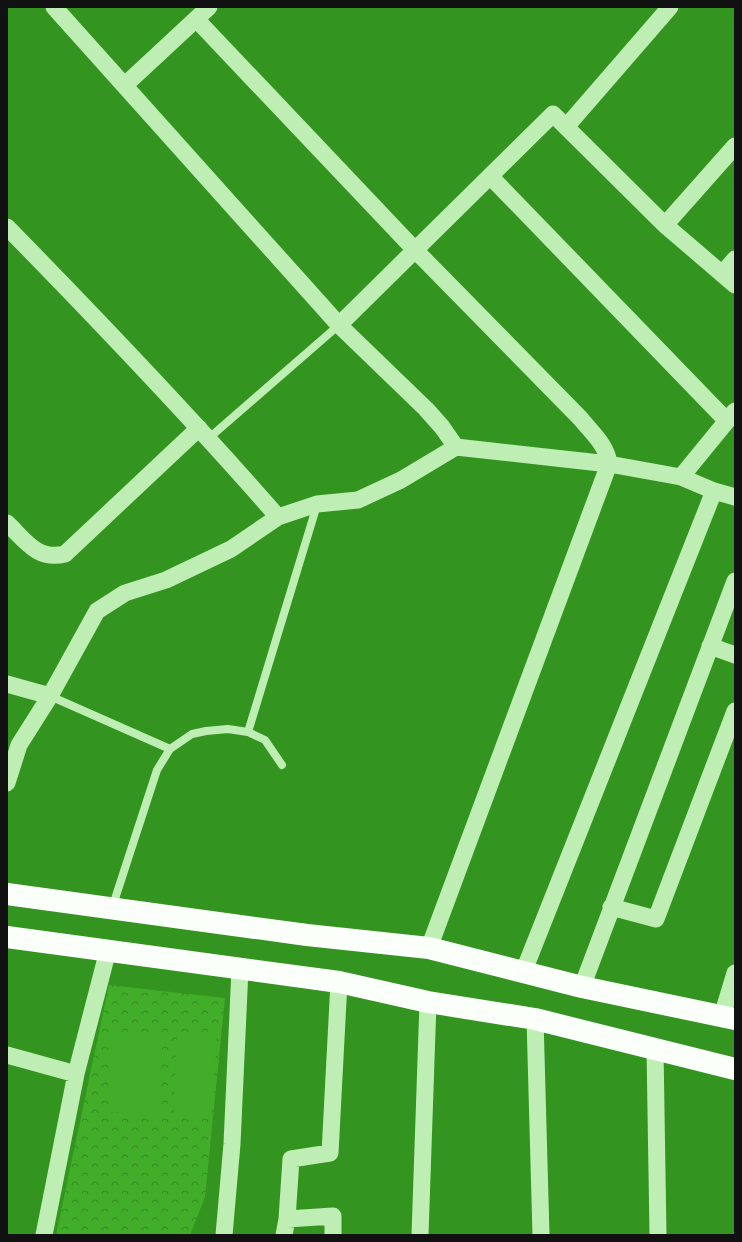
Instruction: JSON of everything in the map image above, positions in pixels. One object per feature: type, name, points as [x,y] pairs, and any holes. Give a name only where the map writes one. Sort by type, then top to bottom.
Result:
[{"type":"main road","points":[[7,894],[300,934],[430,948],[523,973],[728,1017]]},
{"type":"main road","points":[[7,937],[339,982],[428,1002],[535,1018],[735,1069]]},
{"type":"street","points":[[54,7],[339,325],[426,409],[442,427],[456,447]]},
{"type":"street","points":[[125,85],[209,7]]},
{"type":"street","points":[[566,127],[670,7]]},
{"type":"street","points":[[196,19],[416,250],[581,419],[603,446],[608,455],[609,464],[430,948]]},
{"type":"street","points":[[339,325],[553,114],[665,225],[735,285]]},
{"type":"street","points":[[665,225],[735,146]]},
{"type":"street","points":[[490,176],[731,416],[681,477]]},
{"type":"street","points":[[7,227],[85,306],[204,433],[278,517]]},
{"type":"street","points":[[722,274],[735,259]]},
{"type":"street","points":[[7,523],[35,550],[44,555],[54,557],[65,554],[204,433]]},
{"type":"street","points":[[7,783],[19,745],[50,696],[97,611],[125,593],[166,580],[231,549],[278,517],[317,504],[358,500],[401,480],[456,447],[609,464],[681,477],[714,491],[735,497]]},
{"type":"street","points":[[523,973],[714,491]]},
{"type":"street","points":[[582,986],[710,646],[733,590]]},
{"type":"street","points":[[710,646],[735,655]]},
{"type":"street","points":[[7,684],[50,696]]},
{"type":"street","points":[[611,907],[656,919],[735,711]]},
{"type":"street","points":[[44,1235],[76,1074],[108,950]]},
{"type":"street","points":[[224,1235],[232,1144],[240,969]]},
{"type":"street","points":[[728,1017],[735,973]]},
{"type":"street","points":[[333,1235],[333,1216],[285,1227],[291,1159],[330,1153],[339,982]]},
{"type":"street","points":[[420,1235],[428,1002]]},
{"type":"street","points":[[535,1018],[541,1235]]},
{"type":"street","points":[[655,1049],[658,1235]]},
{"type":"street","points":[[7,1055],[76,1074]]},
{"type":"lane","points":[[204,433],[339,325]]},
{"type":"lane","points":[[248,732],[317,504]]},
{"type":"lane","points":[[50,696],[170,749]]},
{"type":"lane","points":[[112,908],[157,770],[170,749],[192,734],[228,729],[248,732],[265,740],[282,765]]},
{"type":"green space","points":[[109,985],[225,998],[205,1197],[190,1235],[56,1235]]},
{"type":"green space","points":[[111,1032],[161,1034],[158,1115],[108,1112]]},
{"type":"green space","points":[[177,1035],[217,1037],[212,1117],[173,1115]]}]
